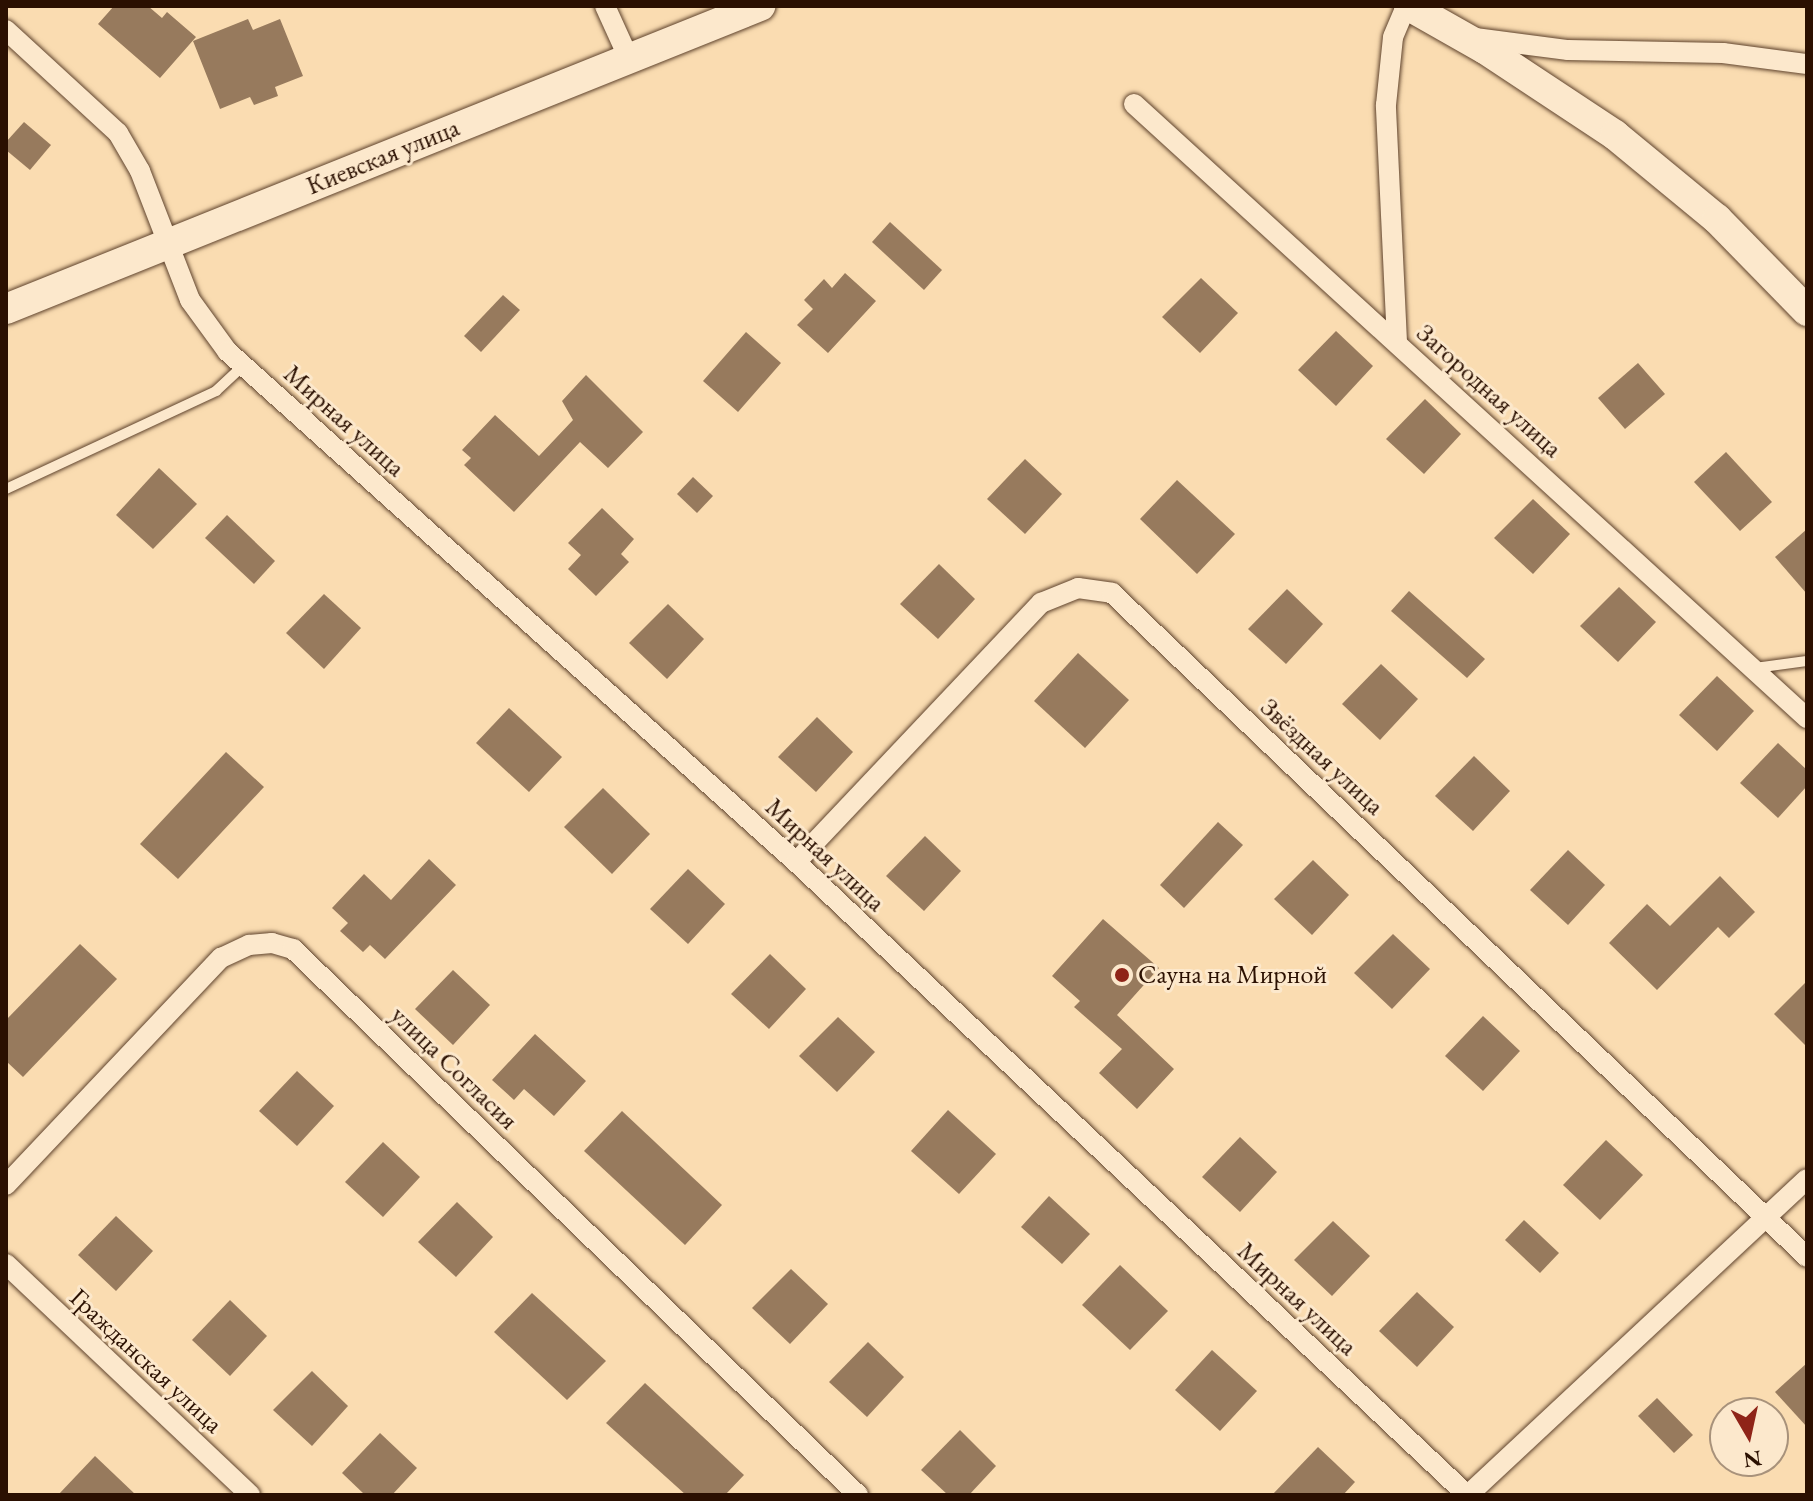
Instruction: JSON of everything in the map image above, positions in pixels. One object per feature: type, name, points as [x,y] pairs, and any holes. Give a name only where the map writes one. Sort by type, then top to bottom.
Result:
[{"type":"main road","name":"Киевская улица","points":[[6,309],[760,6]]},
{"type":"main road","points":[[1407,6],[1463,37],[1615,135],[1717,219],[1807,311]]},
{"type":"street","points":[[605,6],[629,59]]},
{"type":"street","points":[[1397,342],[1386,105],[1393,37],[1407,6]]},
{"type":"street","name":"Мирная улица","points":[[6,30],[118,133],[206,328],[243,366],[796,862],[1468,1495]]},
{"type":"street","points":[[1463,37],[1568,50],[1723,53],[1807,64]]},
{"type":"street","name":"Загородная улица","points":[[1134,104],[1807,718]]},
{"type":"street","name":"Звёздная улица","points":[[796,862],[1041,603],[1078,588],[1112,593],[1767,1215],[1807,1257]]},
{"type":"street","name":"улица Согласия","points":[[6,1185],[221,958],[249,945],[272,943],[293,949],[858,1495]]},
{"type":"street","points":[[1468,1495],[1807,1179]]},
{"type":"street","name":"Гражданская улица","points":[[6,1264],[250,1495]]},
{"type":"lane","points":[[6,489],[216,391],[243,366]]},
{"type":"lane","points":[[1755,668],[1807,661]]},
{"type":"building","points":[[114,6],[148,6],[162,18],[167,12],[196,37],[160,78],[98,24]]},
{"type":"building","points":[[248,19],[253,30],[280,19],[303,76],[275,87],[278,96],[254,105],[250,97],[220,109],[193,41]]},
{"type":"building","points":[[24,122],[51,145],[30,170],[6,150],[6,142]]},
{"type":"building","points":[[890,222],[942,270],[924,290],[872,242]]},
{"type":"building","points":[[845,273],[876,301],[828,353],[797,325],[813,309],[804,300],[824,279],[832,288]]},
{"type":"building","points":[[1201,278],[1238,313],[1200,353],[1162,317]]},
{"type":"building","points":[[503,295],[520,310],[481,352],[464,336]]},
{"type":"building","points":[[1336,331],[1373,366],[1336,406],[1298,370]]},
{"type":"building","points":[[746,332],[781,363],[738,412],[703,381]]},
{"type":"building","points":[[1638,363],[1665,394],[1625,429],[1598,398]]},
{"type":"building","points":[[586,375],[643,432],[608,468],[580,442],[514,512],[464,465],[471,458],[462,450],[495,415],[539,456],[573,420],[562,401]]},
{"type":"building","points":[[1425,399],[1461,434],[1424,474],[1386,439]]},
{"type":"building","points":[[1726,452],[1772,502],[1740,531],[1694,482]]},
{"type":"building","points":[[1025,459],[1062,494],[1025,534],[987,499]]},
{"type":"building","points":[[159,468],[197,504],[153,549],[116,515]]},
{"type":"building","points":[[693,477],[713,496],[697,513],[677,494]]},
{"type":"building","points":[[1177,480],[1235,534],[1197,574],[1140,519]]},
{"type":"building","points":[[1533,499],[1570,534],[1533,574],[1494,538]]},
{"type":"building","points":[[602,508],[634,539],[621,554],[629,562],[596,596],[568,569],[581,555],[568,543]]},
{"type":"building","points":[[227,515],[275,561],[254,584],[205,538]]},
{"type":"building","points":[[1807,529],[1807,594],[1775,557]]},
{"type":"building","points":[[939,564],[975,599],[938,639],[900,604]]},
{"type":"building","points":[[1619,587],[1656,622],[1618,662],[1580,626]]},
{"type":"building","points":[[1287,589],[1323,624],[1286,664],[1248,629]]},
{"type":"building","points":[[1409,591],[1485,659],[1467,678],[1391,611]]},
{"type":"building","points":[[324,594],[361,628],[324,669],[286,633]]},
{"type":"building","points":[[668,604],[704,639],[667,679],[629,643]]},
{"type":"building","points":[[1078,653],[1129,700],[1085,748],[1034,701]]},
{"type":"building","points":[[1381,664],[1418,699],[1380,740],[1342,704]]},
{"type":"building","points":[[1717,676],[1754,711],[1717,751],[1679,715]]},
{"type":"building","points":[[509,708],[562,757],[529,792],[476,743]]},
{"type":"building","points":[[817,717],[853,752],[816,792],[778,757]]},
{"type":"building","points":[[1778,743],[1807,770],[1807,786],[1778,818],[1740,783]]},
{"type":"building","points":[[226,752],[264,787],[178,879],[140,844]]},
{"type":"building","points":[[1474,756],[1510,791],[1473,831],[1435,796]]},
{"type":"building","points":[[603,788],[650,834],[612,874],[564,827]]},
{"type":"building","points":[[1218,822],[1243,845],[1184,908],[1160,885]]},
{"type":"building","points":[[925,836],[961,871],[924,911],[886,876]]},
{"type":"building","points":[[1568,850],[1605,885],[1568,925],[1530,890]]},
{"type":"building","points":[[429,859],[456,885],[385,959],[370,945],[363,952],[340,931],[348,923],[332,908],[364,874],[391,900]]},
{"type":"building","points":[[1313,860],[1349,895],[1312,935],[1274,899]]},
{"type":"building","points":[[688,869],[725,904],[688,944],[650,909]]},
{"type":"building","points":[[1720,876],[1755,912],[1729,938],[1718,927],[1657,990],[1609,943],[1647,904],[1670,926]]},
{"type":"building","name":"Сауна на Мирной","points":[[1103,919],[1159,968],[1117,1015],[1174,1069],[1137,1109],[1099,1073],[1122,1049],[1074,1007],[1080,1001],[1052,976]]},
{"type":"building","points":[[1393,934],[1430,969],[1392,1009],[1354,973]]},
{"type":"building","points":[[80,944],[117,979],[23,1077],[6,1061],[6,1020]]},
{"type":"building","points":[[770,954],[806,989],[769,1029],[731,994]]},
{"type":"building","points":[[453,970],[490,1005],[453,1045],[415,1009]]},
{"type":"building","points":[[1807,981],[1807,1047],[1774,1014]]},
{"type":"building","points":[[1483,1016],[1520,1051],[1483,1091],[1445,1056]]},
{"type":"building","points":[[838,1017],[875,1052],[837,1092],[799,1056]]},
{"type":"building","points":[[535,1034],[586,1081],[554,1116],[524,1089],[514,1100],[492,1080]]},
{"type":"building","points":[[297,1071],[334,1106],[297,1146],[259,1111]]},
{"type":"building","points":[[948,1110],[996,1154],[959,1194],[911,1151]]},
{"type":"building","points":[[622,1111],[722,1205],[685,1245],[584,1151]]},
{"type":"building","points":[[1240,1137],[1277,1172],[1240,1212],[1202,1177]]},
{"type":"building","points":[[1606,1140],[1643,1175],[1600,1220],[1563,1185]]},
{"type":"building","points":[[383,1142],[420,1177],[383,1217],[345,1182]]},
{"type":"building","points":[[1049,1196],[1090,1234],[1062,1264],[1021,1227]]},
{"type":"building","points":[[457,1202],[493,1237],[456,1277],[418,1242]]},
{"type":"building","points":[[116,1216],[153,1251],[116,1291],[78,1255]]},
{"type":"building","points":[[1524,1220],[1559,1253],[1540,1273],[1505,1240]]},
{"type":"building","points":[[1333,1221],[1370,1256],[1332,1296],[1294,1260]]},
{"type":"building","points":[[1120,1265],[1168,1311],[1130,1350],[1082,1305]]},
{"type":"building","points":[[791,1269],[828,1304],[790,1344],[752,1308]]},
{"type":"building","points":[[1417,1292],[1454,1327],[1417,1367],[1379,1331]]},
{"type":"building","points":[[532,1293],[606,1361],[567,1400],[494,1332]]},
{"type":"building","points":[[230,1300],[267,1336],[230,1376],[192,1340]]},
{"type":"building","points":[[868,1342],[904,1377],[867,1417],[829,1382]]},
{"type":"building","points":[[1212,1350],[1257,1391],[1220,1431],[1175,1390]]},
{"type":"building","points":[[1807,1363],[1807,1427],[1789,1407],[1789,1397],[1780,1397],[1775,1392]]},
{"type":"building","points":[[312,1371],[348,1406],[312,1446],[273,1410]]},
{"type":"building","points":[[645,1383],[744,1475],[725,1495],[686,1495],[606,1423]]},
{"type":"building","points":[[1657,1398],[1693,1435],[1674,1453],[1638,1416]]},
{"type":"building","points":[[960,1430],[996,1466],[969,1495],[948,1495],[921,1470]]},
{"type":"building","points":[[380,1433],[417,1468],[392,1495],[365,1495],[342,1473]]},
{"type":"building","points":[[1318,1447],[1355,1482],[1343,1495],[1272,1495]]},
{"type":"building","points":[[95,1456],[136,1495],[58,1495]]},
{"type":"place","name":"Сауна на Мирной","points":[[1122,975]]}]
